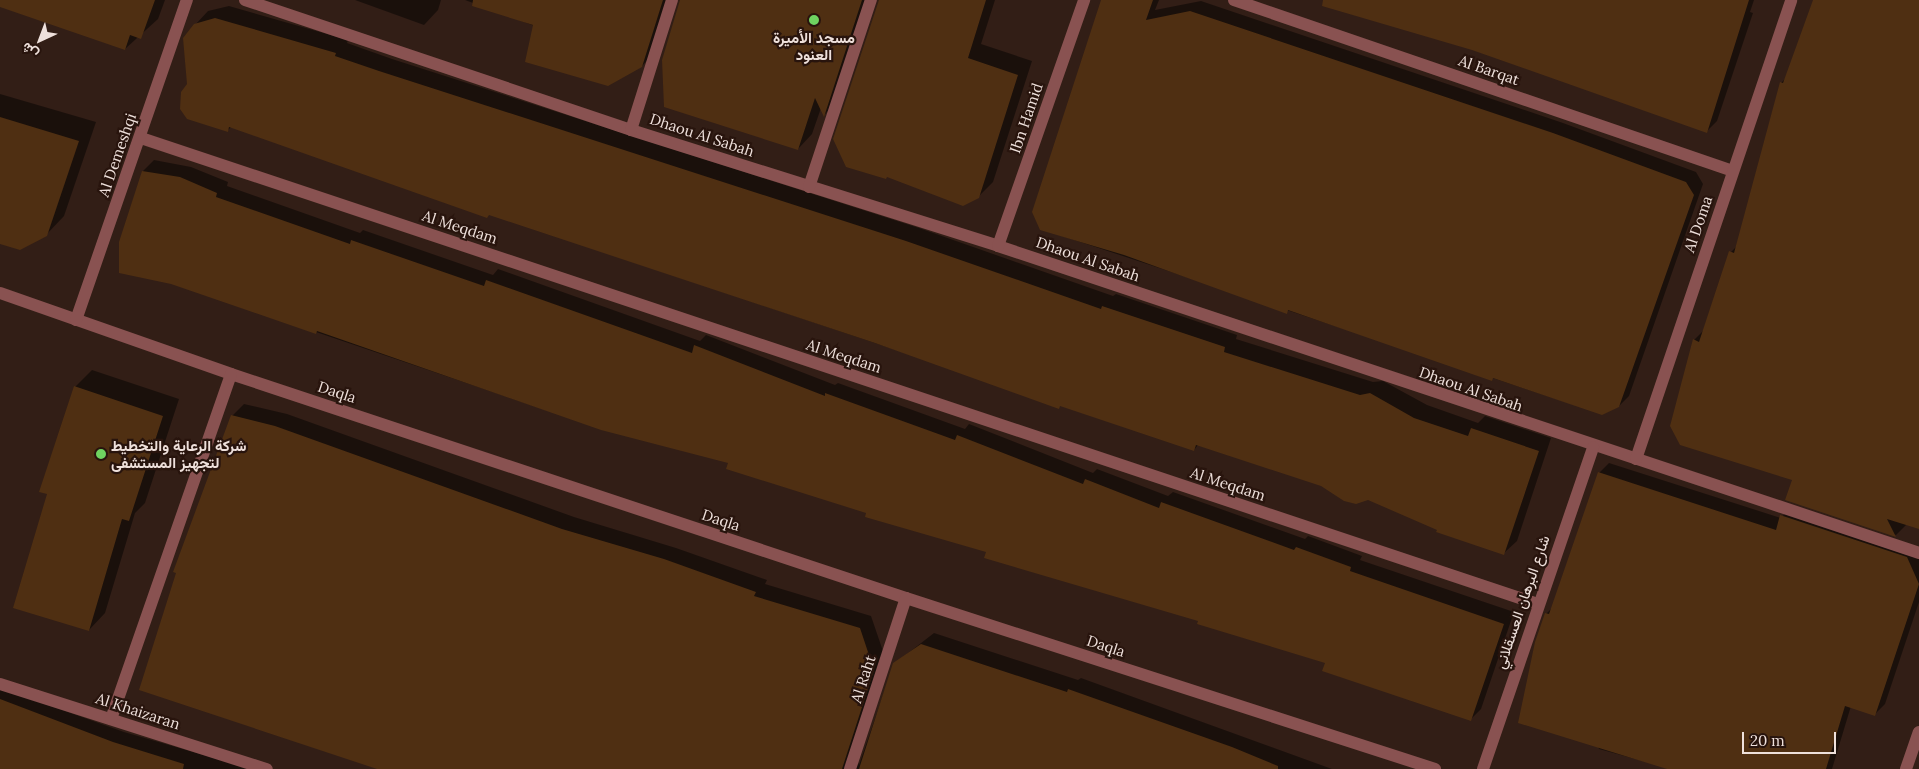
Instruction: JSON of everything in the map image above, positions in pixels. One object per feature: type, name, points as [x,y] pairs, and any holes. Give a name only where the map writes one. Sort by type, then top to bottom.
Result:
[{"type":"street","name":"Al Demeshqi","points":[[76,320],[187,0]]},
{"type":"street","name":"Dhaou Al Sabah","points":[[245,0],[631,130],[998,246],[1593,447],[1636,459],[1919,553]]},
{"type":"street","points":[[631,130],[672,0]]},
{"type":"street","points":[[809,187],[871,0]]},
{"type":"street","name":"Ibn Hamid","points":[[998,246],[1084,0]]},
{"type":"street","name":"Al Barqat","points":[[1234,0],[1734,171]]},
{"type":"street","name":"Al Doma","points":[[1636,459],[1791,0]]},
{"type":"street","name":"Al Meqdam","points":[[140,138],[1538,604]]},
{"type":"street","name":"Daqla","points":[[0,293],[231,374],[906,598],[1435,769]]},
{"type":"street","points":[[111,719],[231,374]]},
{"type":"street","name":"شارع البرهان العسقلاني","points":[[1483,769],[1593,447]]},
{"type":"street","name":"Al Raht","points":[[850,769],[906,598]]},
{"type":"street","name":"Al Khaizaran","points":[[0,684],[266,769]]},
{"type":"street","points":[[1906,769],[1919,732]]},
{"type":"building","points":[[0,0],[155,0],[141,39],[130,35],[125,50],[0,7]]},
{"type":"building","points":[[473,0],[663,0],[642,67],[608,86],[525,62],[533,25],[472,6]]},
{"type":"building","points":[[680,0],[862,0],[824,117],[815,98],[798,150],[664,107],[662,60]]},
{"type":"building","points":[[879,0],[986,0],[968,58],[1018,75],[979,198],[963,206],[887,177],[886,179],[846,167],[833,139]]},
{"type":"building","points":[[1101,0],[1153,0],[1146,20],[1190,11],[1553,133],[1686,182],[1694,195],[1619,407],[1602,415],[1493,378],[1492,381],[1288,310],[1287,314],[1124,255],[1040,230],[1032,212]]},
{"type":"building","points":[[1323,0],[1749,0],[1707,133],[1472,50],[1322,6]]},
{"type":"building","points":[[1813,0],[1919,0],[1919,529],[1887,519],[1896,537],[1785,500],[1792,480],[1680,445],[1670,426],[1693,339],[1699,342],[1729,251],[1734,253],[1780,82],[1783,83]]},
{"type":"building","points":[[215,18],[336,53],[335,56],[379,71],[906,241],[1101,309],[1102,306],[1225,347],[1224,352],[1360,395],[1370,393],[1414,418],[1468,436],[1471,428],[1539,451],[1504,555],[1436,532],[1437,530],[1368,500],[1356,504],[1344,501],[1321,486],[1196,445],[1194,451],[1060,406],[1059,409],[875,343],[489,215],[487,218],[229,127],[228,132],[187,119],[180,109],[181,92],[187,84],[183,38],[194,24]]},
{"type":"building","points":[[0,117],[79,141],[47,236],[20,250],[0,244]]},
{"type":"building","points":[[142,171],[180,177],[217,193],[216,197],[350,244],[351,240],[484,286],[486,280],[692,353],[694,345],[825,396],[825,393],[955,440],[957,435],[1083,484],[1085,479],[1159,508],[1161,502],[1294,550],[1296,547],[1351,567],[1350,571],[1504,624],[1471,721],[1322,671],[1325,663],[1197,624],[1198,621],[984,558],[986,552],[865,517],[866,513],[726,469],[728,463],[601,430],[317,331],[316,334],[171,284],[119,273],[119,242]]},
{"type":"building","points":[[74,386],[163,416],[129,521],[122,519],[89,631],[13,608],[47,494],[39,492]]},
{"type":"building","points":[[231,415],[275,426],[562,529],[664,559],[756,592],[754,596],[860,628],[874,670],[842,769],[377,769],[139,690],[176,573],[173,572]]},
{"type":"building","points":[[1598,472],[1776,530],[1780,515],[1907,557],[1919,584],[1875,716],[1845,706],[1826,769],[1667,769],[1518,723],[1535,642],[1545,613],[1549,614]]},
{"type":"building","points":[[921,644],[1067,692],[1068,689],[1232,747],[1278,766],[1278,769],[859,769],[893,663]]},
{"type":"building","points":[[0,699],[113,742],[184,764],[183,769],[0,769]]},
{"type":"place","name":"مسجد الأميرة العنود","points":[[814,20]]},
{"type":"place","name":"شركة الرعاية والتخطيط لتجهيز المستشفى","points":[[101,454]]}]
